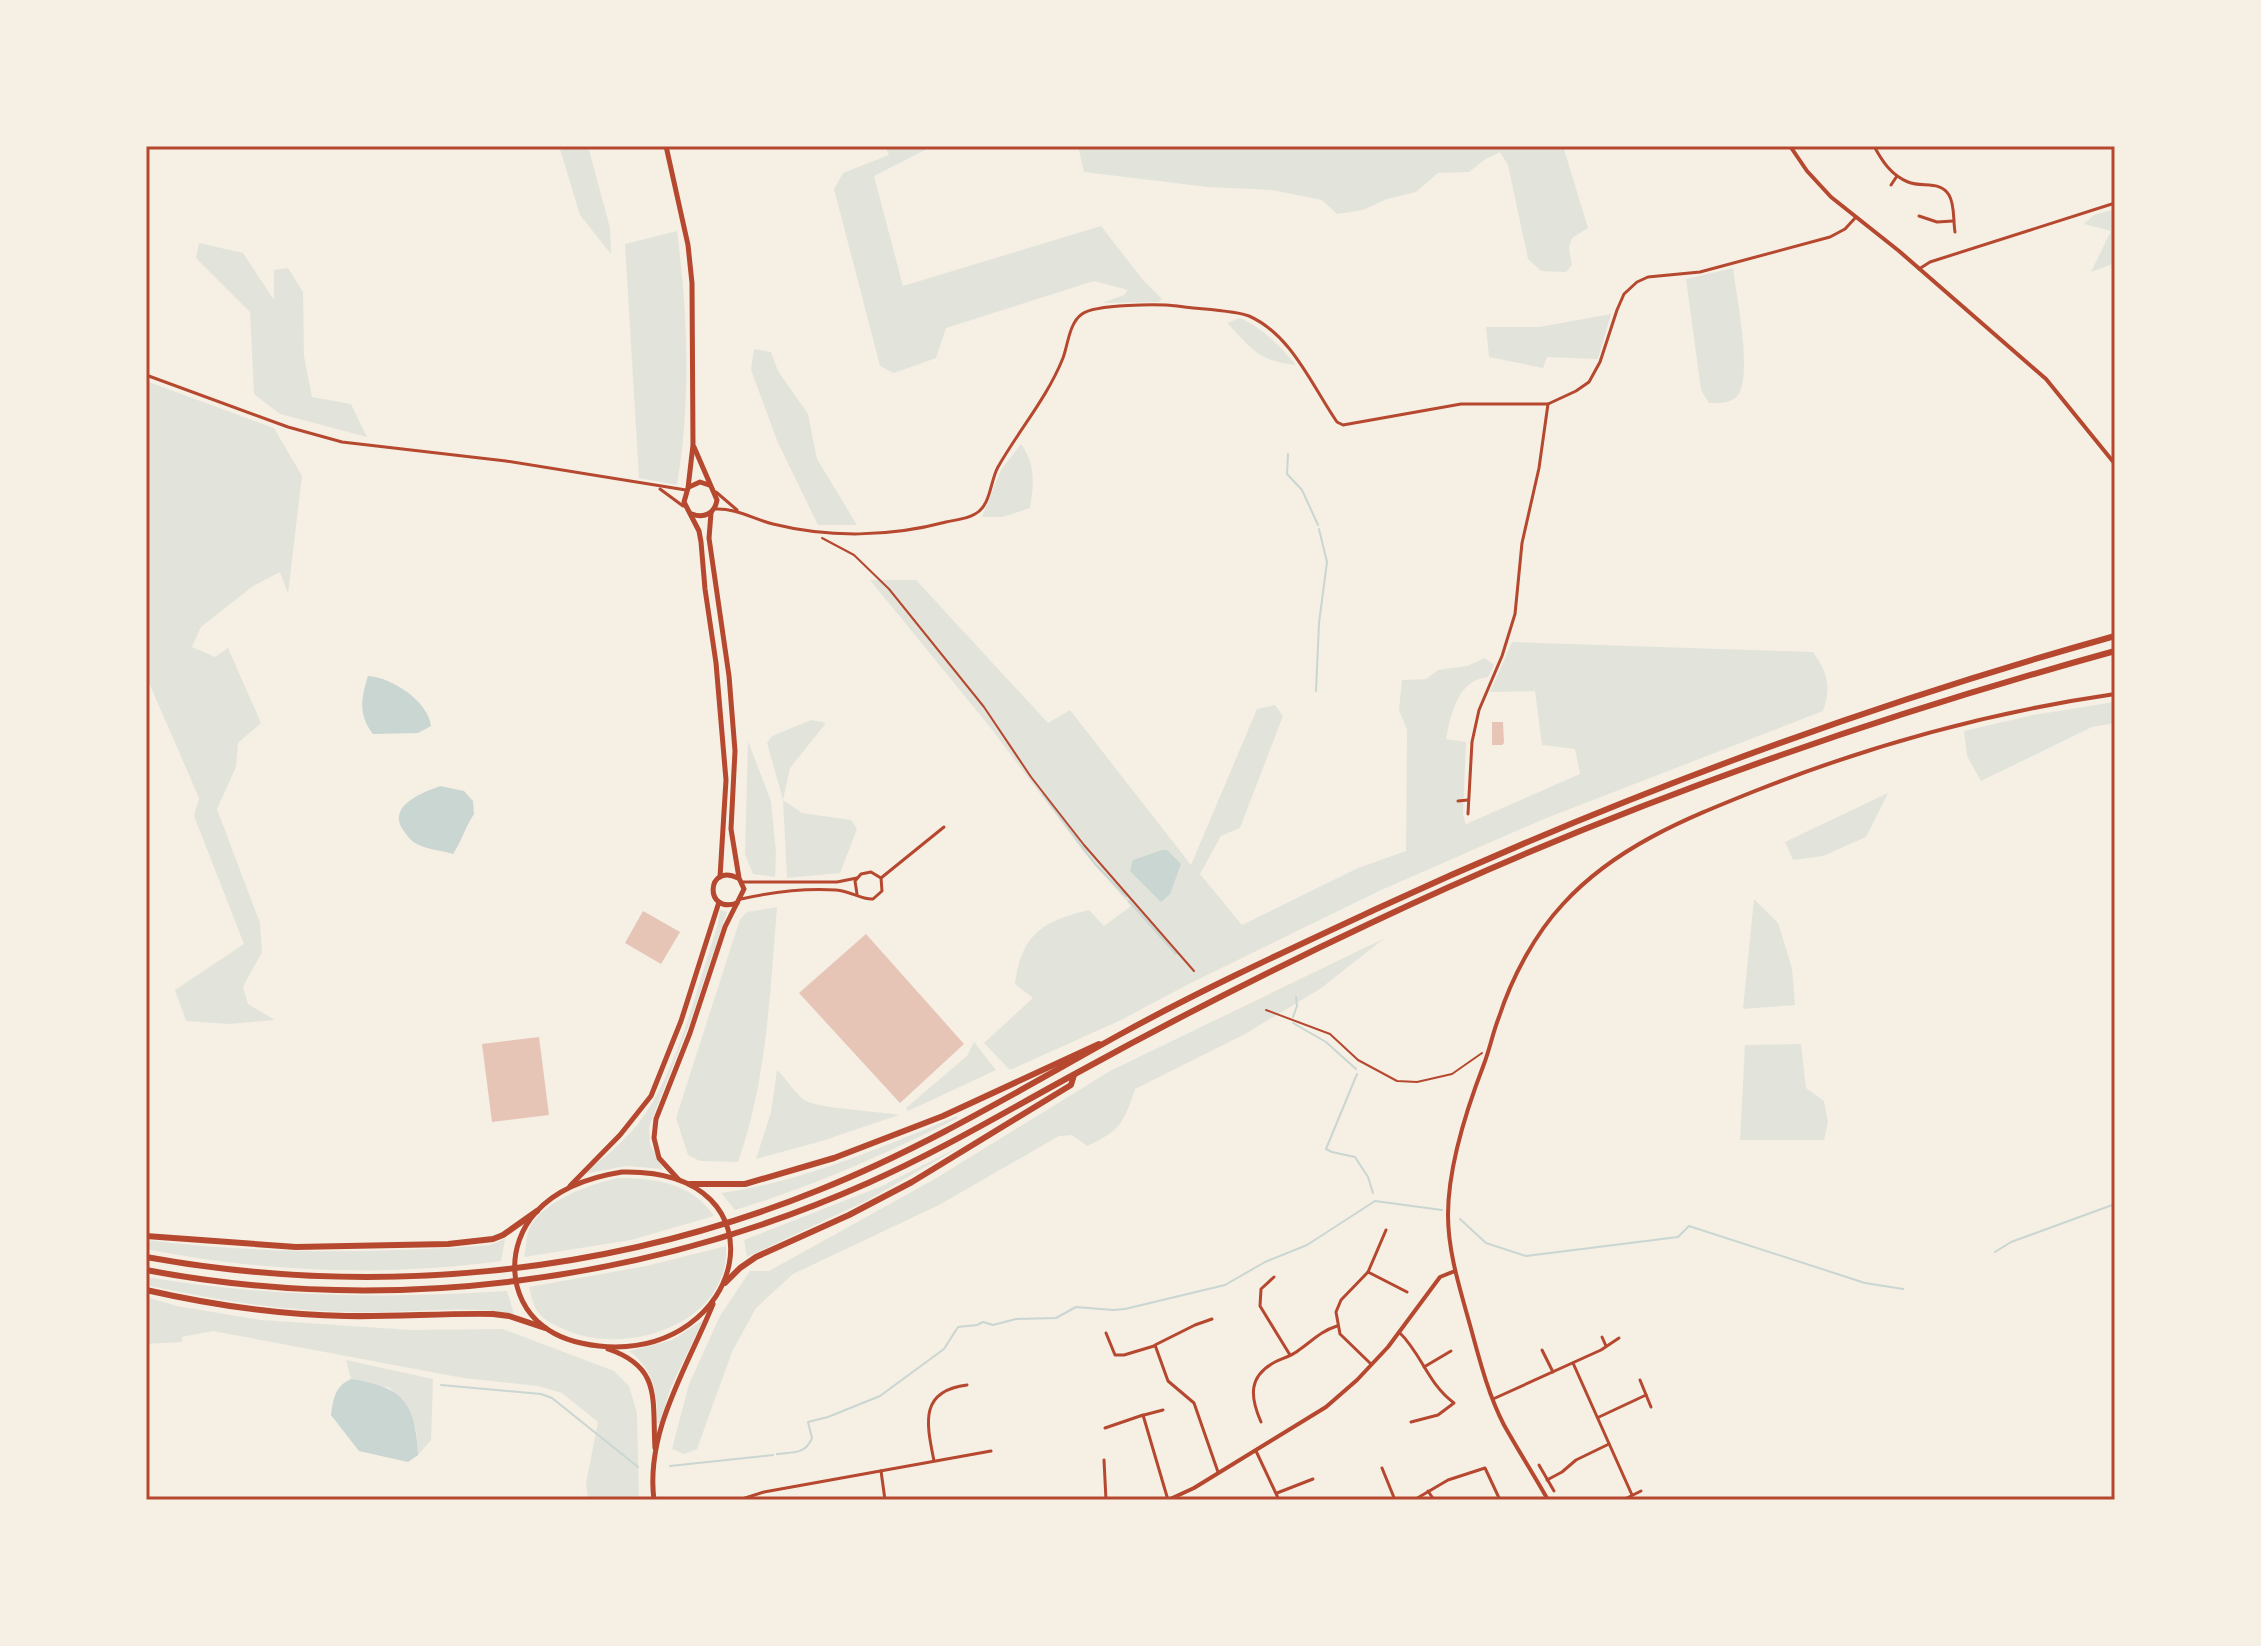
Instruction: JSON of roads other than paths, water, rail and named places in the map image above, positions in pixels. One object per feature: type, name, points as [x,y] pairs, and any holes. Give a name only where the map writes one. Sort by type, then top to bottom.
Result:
[{"type":"highway","points":[[146,1236],[296,1247],[448,1244],[493,1239],[566,1189],[620,1135],[651,1096],[686,1007],[719,902],[713,889],[720,877],[726,780],[701,542],[684,498],[693,445],[692,283],[688,245],[666,146]]},
{"type":"highway","points":[[678,1179],[659,1158],[654,1138],[656,1119],[690,1033],[715,953],[744,889],[731,829],[735,751],[730,687],[709,538],[717,500],[693,445]]},
{"type":"highway","points":[[687,489],[700,482],[714,490]]},
{"type":"highway","points":[[691,513],[701,516],[713,511]]},
{"type":"highway","points":[[690,1184],[745,1184],[834,1158],[943,1116],[1509,849],[1702,770],[1858,714],[2115,636]]},
{"type":"highway","points":[[146,1270],[223,1281],[328,1289],[427,1289],[533,1279],[614,1265],[754,1228],[824,1202],[919,1159],[1215,999],[1377,920],[1615,817],[1811,744],[1966,694],[2115,651]]},
{"type":"highway","points":[[720,877],[730,874],[741,880]]},
{"type":"highway","points":[[719,902],[728,905],[739,901]]},
{"type":"highway","points":[[146,1257],[236,1270],[387,1277],[493,1271],[628,1249],[707,1229],[818,1191],[910,1150],[1117,1036]]},
{"type":"highway","points":[[655,1455],[673,1395],[715,1300],[725,1283],[740,1268],[756,1257],[870,1205],[957,1157],[1071,1085],[1074,1075]]},
{"type":"highway","points":[[566,1189],[591,1178],[622,1172],[650,1173],[690,1184],[711,1200],[724,1220],[731,1252],[725,1283]]},
{"type":"highway","points":[[537,1211],[521,1235],[514,1267],[522,1298],[532,1315],[545,1328]]},
{"type":"highway","points":[[146,1290],[288,1313],[377,1317],[509,1316],[628,1356],[647,1377],[652,1397],[654,1500]]},
{"type":"highway","points":[[599,1346],[629,1346],[658,1339],[695,1319],[715,1300]]},
{"type":"street","points":[[1790,146],[1819,185],[2046,379],[2115,464]]},
{"type":"street","points":[[1874,146],[1887,167],[1897,176],[1911,184],[1943,188],[1951,201],[1955,232]]},
{"type":"street","points":[[1891,185],[1897,176]]},
{"type":"street","points":[[1919,269],[1930,262],[2115,203]]},
{"type":"street","points":[[1919,216],[1937,222],[1953,221]]},
{"type":"street","points":[[713,511],[738,511],[770,523],[811,531],[888,534],[914,531],[974,515],[984,508],[997,469],[1045,395],[1063,359],[1074,322],[1082,313],[1098,308],[1171,305],[1247,315],[1293,353],[1337,422],[1343,425],[1459,405],[1548,404],[1589,382],[1600,362],[1624,294],[1637,282],[1648,277],[1700,272],[1830,237],[1845,229],[1856,217]]},
{"type":"street","points":[[146,375],[278,424],[342,442],[506,461],[657,487],[687,489]]},
{"type":"street","points":[[1468,814],[1472,742],[1479,710],[1502,656],[1515,614],[1522,543],[1539,468],[1548,404]]},
{"type":"street","points":[[657,487],[685,507]]},
{"type":"street","points":[[714,490],[738,511]]},
{"type":"street","points":[[1548,1500],[1503,1422],[1483,1374],[1455,1271],[1448,1214],[1458,1143],[1499,1015],[1517,974],[1538,938],[1562,905],[1591,876],[1648,838],[1708,810],[1807,770],[1901,740],[2030,708],[2115,694]]},
{"type":"street","points":[[1458,801],[1468,800]]},
{"type":"street","points":[[881,878],[944,827]]},
{"type":"street","points":[[739,901],[807,890],[857,894],[865,899],[877,897],[883,886],[881,878],[871,872],[837,882],[767,884],[741,880]]},
{"type":"street","points":[[857,878],[857,894]]},
{"type":"street","points":[[1371,1364],[1344,1339],[1335,1318],[1337,1305],[1368,1272],[1386,1230]]},
{"type":"street","points":[[1143,1415],[1170,1499],[1194,1488],[1326,1407],[1371,1364],[1440,1277],[1455,1271]]},
{"type":"street","points":[[1368,1272],[1407,1292]]},
{"type":"street","points":[[1274,1277],[1261,1289],[1260,1306],[1290,1356]]},
{"type":"street","points":[[1106,1333],[1112,1352],[1119,1356],[1155,1345],[1212,1319]]},
{"type":"street","points":[[1261,1422],[1252,1394],[1255,1379],[1267,1367],[1290,1356],[1322,1331],[1337,1326]]},
{"type":"street","points":[[1399,1332],[1415,1349],[1430,1379],[1454,1403],[1438,1415],[1411,1422]]},
{"type":"street","points":[[1602,1337],[1606,1346]]},
{"type":"street","points":[[1493,1399],[1601,1350],[1619,1338]]},
{"type":"street","points":[[1155,1345],[1168,1381],[1194,1403],[1218,1472]]},
{"type":"street","points":[[1542,1350],[1553,1372]]},
{"type":"street","points":[[1424,1367],[1451,1351]]},
{"type":"street","points":[[1573,1363],[1632,1495]]},
{"type":"street","points":[[1640,1380],[1651,1407]]},
{"type":"street","points":[[934,1462],[927,1423],[929,1411],[942,1393],[967,1385]]},
{"type":"street","points":[[1597,1418],[1646,1395]]},
{"type":"street","points":[[1105,1428],[1163,1410]]},
{"type":"street","points":[[1547,1480],[1580,1458],[1609,1444]]},
{"type":"street","points":[[739,1500],[764,1492],[991,1451]]},
{"type":"street","points":[[1256,1451],[1279,1500]]},
{"type":"street","points":[[1104,1460],[1106,1500]]},
{"type":"street","points":[[1539,1465],[1554,1491]]},
{"type":"street","points":[[1382,1468],[1395,1500]]},
{"type":"street","points":[[1414,1500],[1448,1480],[1485,1468],[1500,1500]]},
{"type":"street","points":[[881,1471],[885,1500]]},
{"type":"street","points":[[1277,1493],[1313,1479]]},
{"type":"street","points":[[1428,1491],[1434,1500]]},
{"type":"street","points":[[1623,1500],[1641,1491]]},
{"type":"waterway","points":[[1288,454],[1287,474],[1302,490],[1318,525]]},
{"type":"waterway","points":[[1316,691],[1319,623],[1327,562],[1319,529]]},
{"type":"waterway","points":[[1043,794],[1095,864],[1126,896]]},
{"type":"waterway","points":[[1129,901],[1176,954]]},
{"type":"waterway","points":[[1293,1017],[1296,997]]},
{"type":"waterway","points":[[1293,1023],[1326,1042],[1356,1069]]},
{"type":"waterway","points":[[1357,1074],[1326,1149],[1355,1157],[1368,1177],[1373,1193]]},
{"type":"waterway","points":[[777,1454],[798,1452],[806,1447],[812,1438],[808,1422],[880,1396],[944,1349],[958,1327],[983,1322],[993,1325],[1016,1319],[1056,1318],[1076,1307],[1125,1309],[1225,1285],[1265,1262],[1307,1245],[1375,1201],[1442,1210]]},
{"type":"waterway","points":[[1995,1252],[2011,1242],[2115,1204]]},
{"type":"waterway","points":[[1460,1219],[1486,1243],[1526,1256],[1678,1237],[1689,1226],[1865,1283],[1903,1289]]},
{"type":"waterway","points":[[441,1385],[541,1394],[552,1398],[638,1467]]},
{"type":"waterway","points":[[670,1466],[773,1455]]}]
